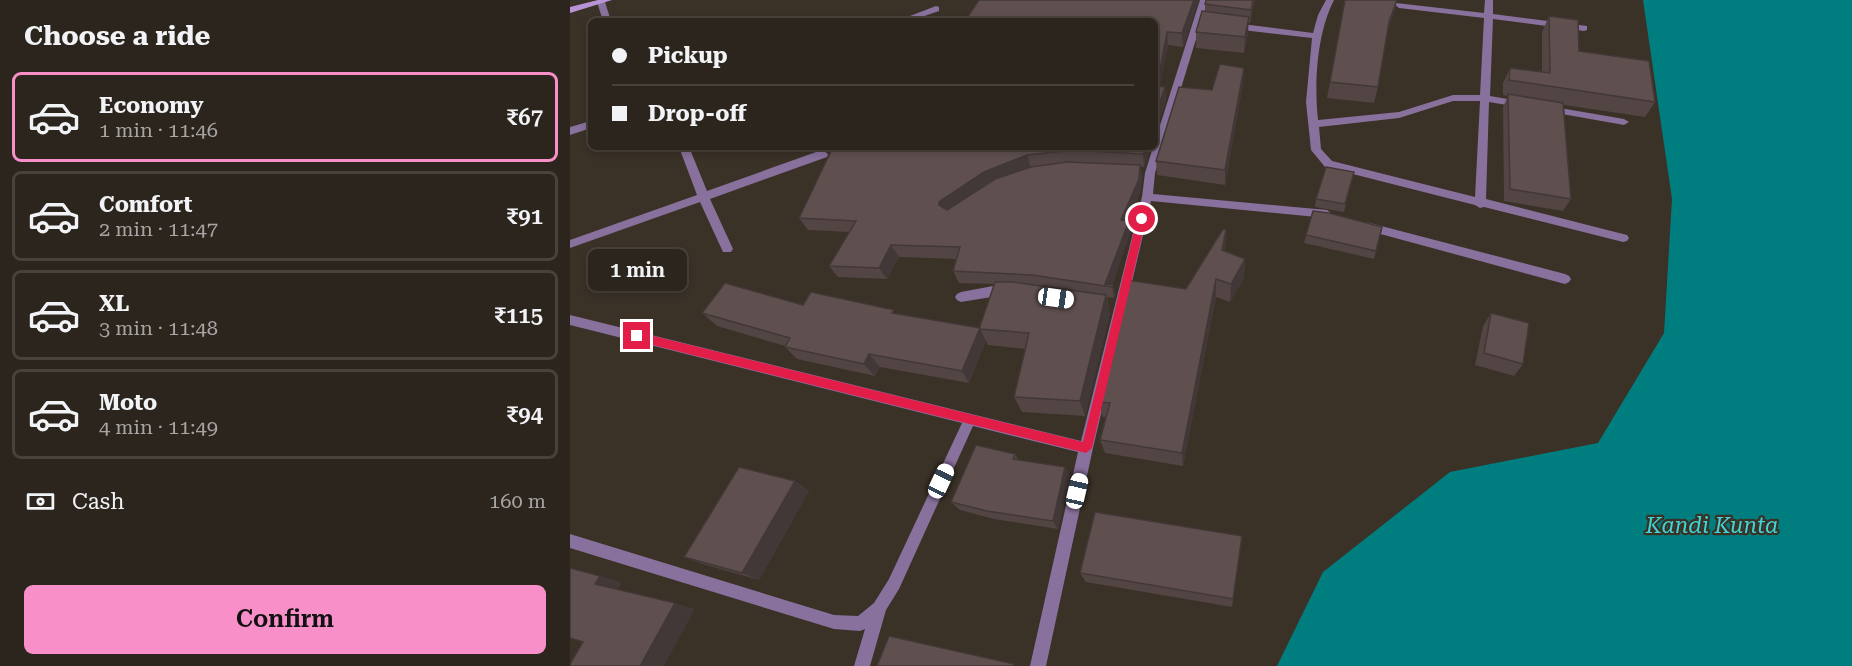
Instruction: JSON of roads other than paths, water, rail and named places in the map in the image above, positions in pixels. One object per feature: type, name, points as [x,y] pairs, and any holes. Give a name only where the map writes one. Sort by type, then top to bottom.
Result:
[{"type":"street","points":[[1158,137],[1203,23],[1204,0]]},
{"type":"street","points":[[1330,0],[1322,15],[1317,36],[1311,102],[1316,150],[1329,164],[1480,204],[1623,238]]},
{"type":"street","points":[[1480,204],[1489,0]]},
{"type":"street","points":[[570,10],[605,1],[607,18]]},
{"type":"street","points":[[1399,5],[1584,28]]},
{"type":"street","points":[[910,18],[936,9]]},
{"type":"street","points":[[1219,24],[1317,36]]},
{"type":"street","points":[[1315,124],[1399,115],[1453,98],[1485,98],[1624,122]]},
{"type":"street","points":[[570,131],[588,125]]},
{"type":"street","points":[[685,150],[727,249]]},
{"type":"street","points":[[1038,666],[1115,307],[1147,197],[1144,173],[1153,150]]},
{"type":"street","points":[[570,244],[822,154]]},
{"type":"street","points":[[1147,197],[1328,214],[1565,279]]},
{"type":"street","points":[[961,297],[993,291],[1023,293]]},
{"type":"street","points":[[570,320],[1086,448]]},
{"type":"street","points":[[862,666],[879,608],[894,584],[970,419]]},
{"type":"street","points":[[570,541],[834,622],[860,624],[879,608]]},
{"type":"water","name":"Kandi Kunta","points":[[1643,0],[1852,0],[1852,666],[1277,666],[1323,572],[1450,472],[1598,443],[1664,333],[1672,199]]}]
